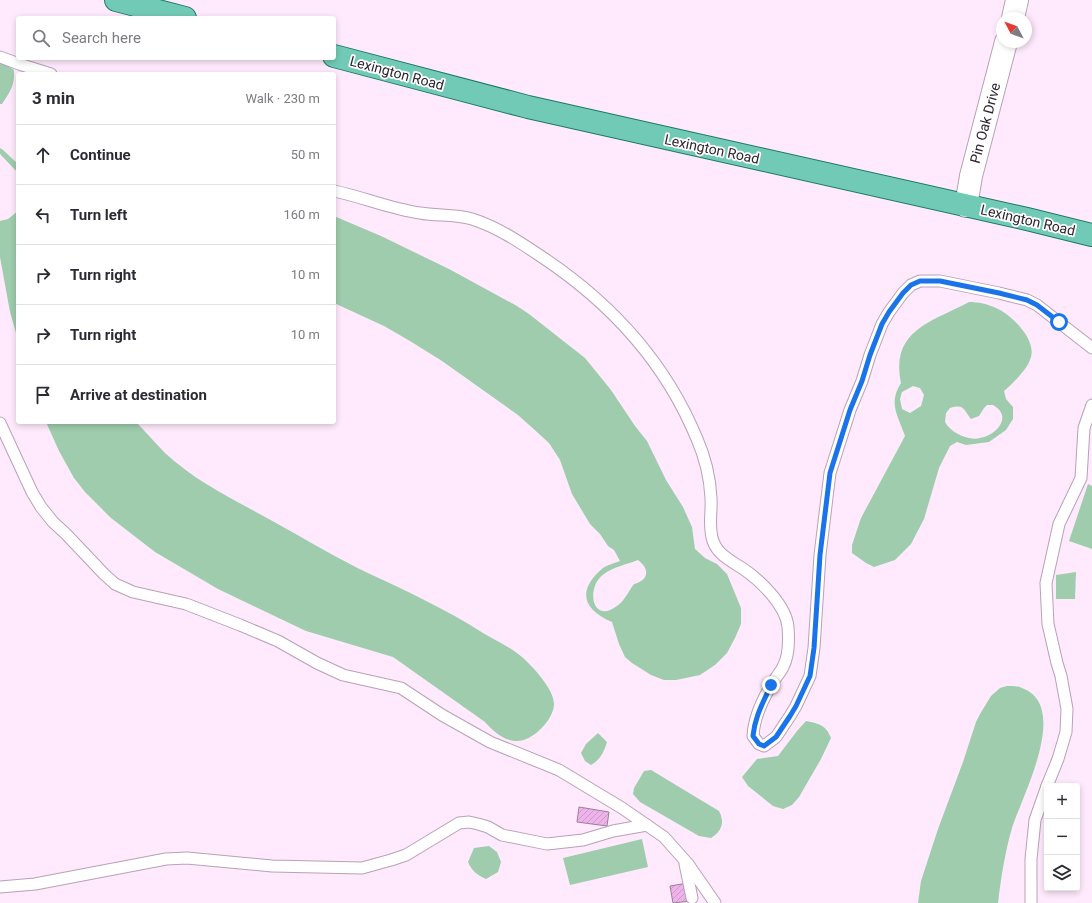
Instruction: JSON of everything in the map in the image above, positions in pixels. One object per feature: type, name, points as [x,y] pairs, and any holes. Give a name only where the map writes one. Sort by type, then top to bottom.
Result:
[{"type":"main road","points":[[116,0],[177,16]]},
{"type":"main road","name":"Lexington Road","points":[[336,57],[528,107],[1092,235]]},
{"type":"street","points":[[1014,12],[1017,0]]},
{"type":"street","name":"Pin Oak Drive","points":[[966,206],[971,176],[1004,48]]},
{"type":"lane","points":[[0,57],[45,72]]},
{"type":"lane","points":[[336,192],[411,212],[471,219],[499,230],[548,261],[593,294],[626,328],[654,362],[685,410],[698,441],[710,481],[710,522],[714,544],[731,562],[750,574],[760,584],[780,605],[786,617],[788,626],[788,644],[784,666],[771,685],[756,718],[754,726],[753,736],[759,744],[764,746],[776,737],[790,716],[810,676],[814,648],[820,555],[830,473],[850,410],[862,381],[864,371],[877,336],[889,312],[903,293],[911,285],[920,281],[940,281],[1027,300],[1042,309],[1092,348]]},
{"type":"lane","points":[[1048,783],[1058,759],[1066,732],[1067,709],[1061,676],[1048,624],[1046,583],[1059,524],[1081,478],[1084,428],[1092,405]]},
{"type":"lane","points":[[0,423],[32,492],[41,506],[53,522],[115,584],[133,592],[186,604],[246,627],[278,641],[317,663],[339,673],[401,688],[454,722],[490,742],[547,765],[577,780],[664,837],[682,857],[715,903]]},
{"type":"lane","points":[[1031,903],[1031,859],[1035,820],[1044,794]]},
{"type":"lane","points":[[0,887],[35,884],[166,859],[187,858],[272,866],[362,868],[406,855],[459,823],[469,822],[488,827],[502,835],[547,844],[583,840],[614,831],[647,825]]},
{"type":"lane","points":[[682,857],[686,868],[692,898]]},
{"type":"green space","points":[[0,64],[6,65],[14,70],[14,80],[2,104],[0,104]]},
{"type":"green space","points":[[0,148],[16,162],[16,171],[0,154]]},
{"type":"green space","points":[[16,213],[16,333],[10,312],[0,257],[0,221],[8,219]]},
{"type":"green space","points":[[336,217],[381,236],[449,269],[517,306],[585,358],[611,390],[647,441],[666,480],[683,507],[692,527],[695,549],[705,558],[717,564],[727,574],[741,608],[741,624],[727,653],[715,665],[700,675],[676,680],[664,680],[651,675],[625,657],[612,622],[594,611],[586,598],[589,584],[595,576],[603,568],[620,561],[614,550],[608,546],[600,534],[590,524],[572,494],[560,460],[549,443],[518,415],[442,361],[384,326],[336,304]],"holes":[[[638,560],[645,567],[646,574],[643,580],[634,584],[620,604],[608,611],[602,611],[597,608],[594,602],[594,587],[604,574]]]},
{"type":"green space","points":[[969,302],[989,305],[1002,311],[1021,328],[1030,343],[1032,350],[1027,366],[1020,376],[1004,391],[1006,399],[1013,407],[1013,419],[1006,430],[989,442],[966,445],[957,442],[950,446],[939,468],[924,519],[911,544],[895,560],[874,567],[852,553],[852,545],[861,518],[905,436],[897,416],[895,403],[897,390],[901,383],[899,365],[902,351],[908,339],[917,330],[928,322]],"holes":[[[913,386],[920,388],[924,395],[921,406],[910,413],[902,409],[900,399],[902,392]],[[987,405],[993,405],[999,409],[1002,414],[1002,419],[997,429],[986,436],[975,439],[965,437],[951,430],[945,422],[946,413],[950,408],[963,408],[971,419],[979,416]]]},
{"type":"green space","points":[[47,424],[138,424],[177,464],[204,483],[346,562],[442,609],[517,653],[537,672],[551,692],[554,704],[550,717],[540,729],[528,738],[521,741],[506,739],[495,732],[485,722],[393,657],[306,631],[218,589],[155,552],[111,518],[85,492],[74,478],[59,451]]},
{"type":"green space","points":[[1088,484],[1092,486],[1092,549],[1069,541]]},
{"type":"green space","points":[[1076,572],[1075,599],[1056,599],[1056,575]]},
{"type":"green space","points":[[1007,686],[1020,687],[1036,698],[1043,713],[1043,732],[1039,753],[1012,828],[998,903],[918,903],[921,881],[976,722],[991,696],[1000,688]]},
{"type":"green space","points":[[806,721],[815,723],[825,728],[831,738],[821,759],[799,797],[792,805],[783,809],[773,806],[748,786],[742,777],[757,759],[778,756]]},
{"type":"green space","points":[[598,733],[607,742],[597,761],[591,765],[585,761],[581,753],[586,744]]},
{"type":"green space","points":[[651,770],[719,811],[722,823],[718,832],[711,838],[699,836],[640,802],[633,794],[634,788],[644,771]]},
{"type":"green space","points":[[642,839],[648,867],[570,885],[563,858]]},
{"type":"green space","points":[[489,846],[497,852],[501,862],[498,872],[486,879],[475,872],[468,862],[474,848]]},
{"type":"building","points":[[579,807],[609,812],[607,826],[577,822]]},
{"type":"building","points":[[688,883],[691,901],[673,903],[670,886]]},
{"type":"route","points":[[771,685],[756,718],[754,726],[753,736],[759,744],[764,746],[776,737],[790,716],[807,685],[810,676],[814,648],[820,555],[830,473],[850,410],[862,381],[864,371],[877,336],[889,312],[903,293],[911,285],[920,281],[940,281],[1027,300],[1037,305],[1059,322]]}]
